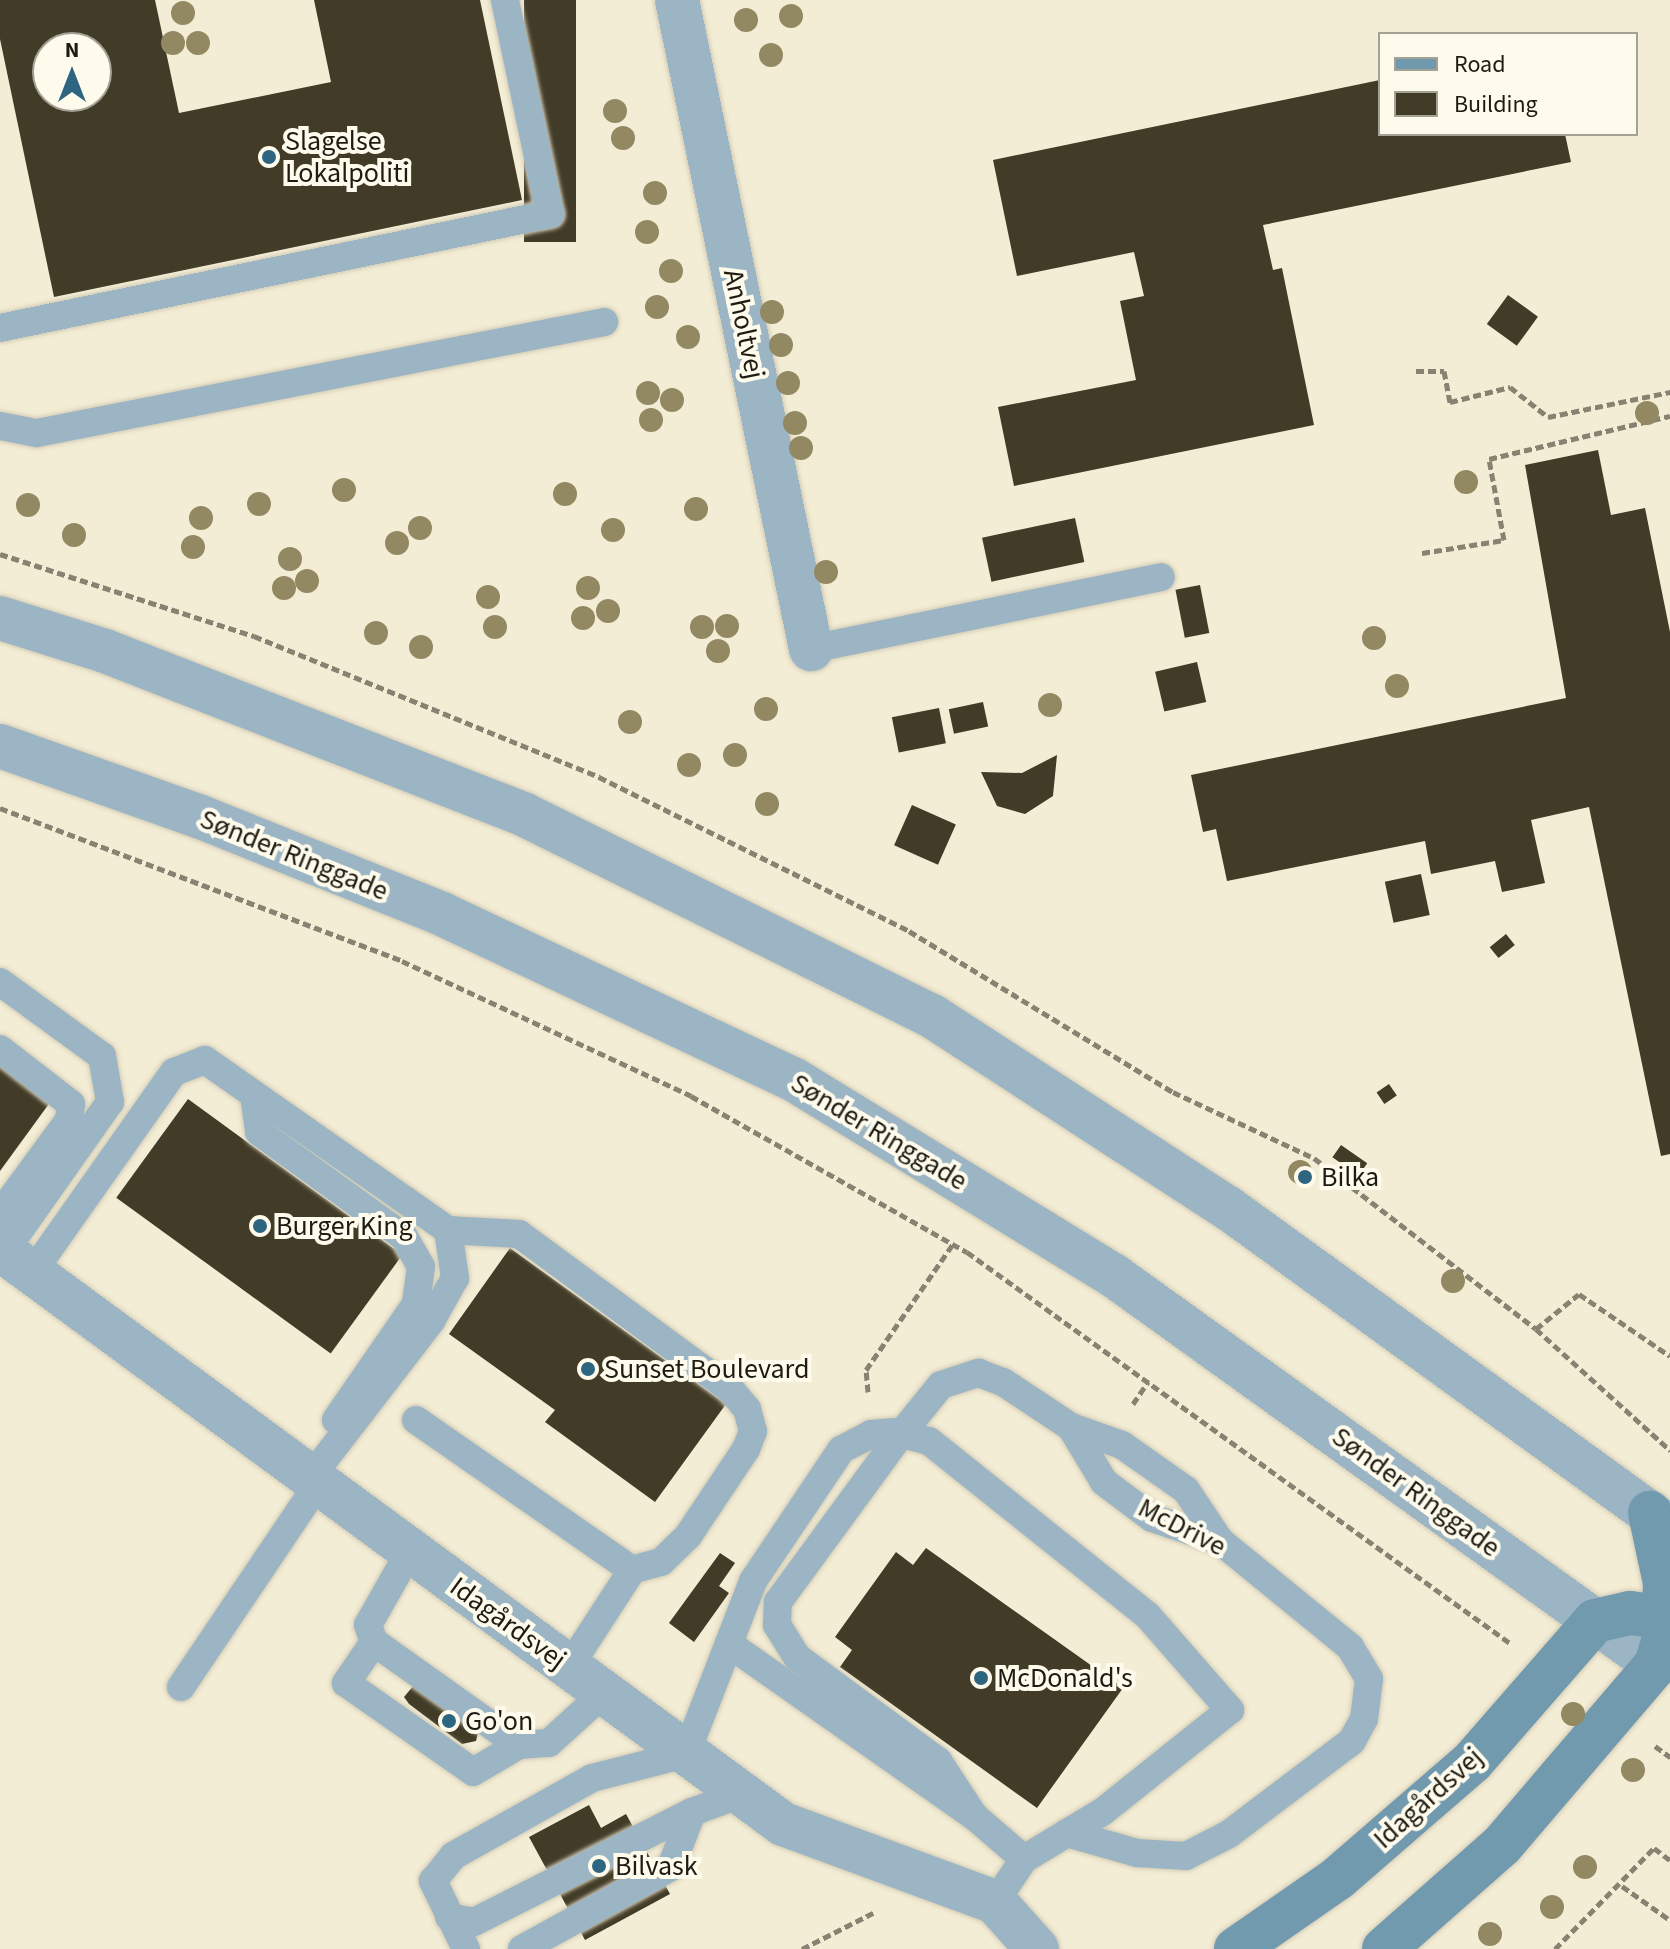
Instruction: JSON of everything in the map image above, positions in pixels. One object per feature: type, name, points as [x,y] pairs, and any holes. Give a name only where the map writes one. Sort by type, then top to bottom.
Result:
[{"type":"main road","points":[[1384,1949],[1502,1845],[1663,1671],[1668,1617],[1660,1521]]},
{"type":"main road","points":[[1595,1621],[1630,1613],[1668,1617]]},
{"type":"main road","name":"Idagårdsvej","points":[[1236,1949],[1338,1878],[1472,1762],[1595,1621]]},
{"type":"street","name":"Anholtvej","points":[[677,0],[811,649]]},
{"type":"street","points":[[0,618],[105,651],[525,815],[932,1016],[1228,1208],[1660,1521]]},
{"type":"street","name":"Sønder Ringgade","points":[[0,746],[201,817],[442,914],[793,1079],[1113,1275],[1663,1671]]},
{"type":"street","name":"Idagårdsvej","points":[[9,1247],[321,1469],[410,1551],[783,1824],[995,1902],[1037,1949]]},
{"type":"lane","points":[[0,328],[550,214],[505,0]]},
{"type":"lane","points":[[0,426],[37,433],[604,322]]},
{"type":"lane","points":[[811,649],[1161,577]]},
{"type":"lane","points":[[0,982],[102,1056],[110,1102],[9,1247]]},
{"type":"lane","points":[[0,1049],[71,1104],[69,1120],[9,1247]]},
{"type":"lane","points":[[9,1247],[174,1072],[205,1060],[448,1230],[519,1234],[731,1390],[747,1409],[753,1431],[746,1449],[688,1536],[661,1562],[632,1570],[569,1667]]},
{"type":"lane","points":[[254,1095],[259,1132],[404,1237],[421,1267],[416,1304],[336,1414],[321,1469]]},
{"type":"lane","points":[[181,1687],[321,1469],[431,1321],[455,1278],[448,1230]]},
{"type":"lane","name":"McDrive","points":[[974,1816],[938,1761],[797,1657],[777,1625],[778,1602],[901,1434],[941,1385],[979,1373],[1003,1382],[1071,1427],[1104,1482],[1152,1518],[1220,1541],[1350,1647],[1369,1679],[1364,1719],[1352,1741],[1229,1834],[1186,1856],[1045,1847]]},
{"type":"lane","points":[[416,1420],[632,1570]]},
{"type":"lane","points":[[1071,1427],[1122,1445],[1186,1490],[1220,1541]]},
{"type":"lane","points":[[466,1949],[433,1881],[453,1856],[592,1778],[686,1754],[753,1581],[841,1450],[871,1434],[901,1434],[929,1441],[1148,1616],[1230,1710],[1102,1812],[1045,1847],[995,1902]]},
{"type":"lane","points":[[410,1551],[368,1625],[374,1642],[519,1745]]},
{"type":"lane","points":[[374,1642],[346,1683],[473,1772],[519,1745],[549,1743],[604,1693]]},
{"type":"lane","points":[[729,1644],[974,1816],[1045,1847]]},
{"type":"lane","points":[[449,1917],[474,1922],[692,1812],[741,1794]]},
{"type":"lane","points":[[522,1949],[671,1867],[692,1812]]},
{"type":"path","points":[[1416,371],[1444,371],[1450,402],[1510,387],[1548,417],[1670,392]]},
{"type":"path","points":[[1422,553],[1504,540],[1489,459],[1670,416]]},
{"type":"path","points":[[0,808],[402,961],[691,1096],[953,1244],[1552,1673]]},
{"type":"path","points":[[871,1434],[866,1370],[953,1244]]},
{"type":"path","points":[[1670,1356],[1579,1294],[1536,1329],[1670,1450]]},
{"type":"path","points":[[1555,1949],[1622,1886],[1654,1848],[1670,1860]]},
{"type":"path","points":[[802,1949],[893,1902],[909,1872]]},
{"type":"path","points":[[1622,1886],[1670,1920]]},
{"type":"building","name":"Slagelse Lokalpoliti","points":[[0,0],[155,0],[179,113],[331,82],[314,0],[480,0],[522,200],[54,297],[0,39]]},
{"type":"building","points":[[524,0],[576,0],[576,242],[524,242]]},
{"type":"building","points":[[1378,80],[1378,136],[1565,136],[1571,162],[1263,225],[1273,270],[1282,268],[1314,425],[1014,486],[998,407],[1136,380],[1120,301],[1144,296],[1134,252],[1017,276],[993,160]]},
{"type":"building","points":[[1508,295],[1538,317],[1517,346],[1487,324]]},
{"type":"building","points":[[1598,450],[1611,515],[1645,508],[1670,632],[1670,1154],[1661,1156],[1589,807],[1531,820],[1545,883],[1502,892],[1495,861],[1431,874],[1425,841],[1227,881],[1216,829],[1203,832],[1191,775],[1566,698],[1525,465]]},
{"type":"building","points":[[1075,518],[1084,562],[991,582],[982,538]]},
{"type":"building","points":[[1200,585],[1209,633],[1185,638],[1175,590]]},
{"type":"building","points":[[1197,662],[1206,702],[1164,712],[1155,672]]},
{"type":"building","points":[[983,702],[988,726],[954,734],[949,709]]},
{"type":"building","points":[[939,708],[946,743],[899,752],[892,717]]},
{"type":"building","points":[[1057,755],[1053,796],[1025,814],[997,806],[981,772],[1022,773]]},
{"type":"building","points":[[912,805],[956,825],[938,865],[894,845]]},
{"type":"building","points":[[1421,874],[1430,915],[1394,923],[1385,882]]},
{"type":"building","points":[[1506,934],[1515,945],[1498,958],[1490,947]]},
{"type":"building","points":[[0,1064],[51,1101],[0,1171]]},
{"type":"building","points":[[1389,1084],[1397,1096],[1384,1104],[1377,1092]]},
{"type":"building","name":"Burger King","points":[[188,1099],[402,1255],[331,1353],[116,1198]]},
{"type":"building","points":[[1341,1145],[1367,1163],[1359,1176],[1332,1157]]},
{"type":"building","name":"Sunset Boulevard","points":[[510,1248],[726,1404],[655,1502],[545,1422],[555,1410],[449,1334]]},
{"type":"building","name":"McDonald's","points":[[926,1548],[1123,1688],[1037,1808],[840,1667],[852,1650],[835,1637],[896,1552],[913,1565]]},
{"type":"building","points":[[720,1553],[735,1563],[719,1586],[729,1593],[694,1642],[669,1623]]},
{"type":"building","points":[[414,1685],[478,1733],[476,1741],[462,1744],[409,1704],[404,1697]]},
{"type":"building","name":"Bilvask","points":[[589,1805],[601,1828],[626,1814],[670,1894],[585,1940],[529,1837]]},
{"type":"place","name":"Slagelse Lokalpoliti","points":[[269,157]]},
{"type":"place","name":"Bilka","points":[[1305,1177]]},
{"type":"place","name":"Burger King","points":[[260,1226]]},
{"type":"place","name":"Sunset Boulevard","points":[[588,1369]]},
{"type":"place","name":"McDonald's","points":[[981,1678]]},
{"type":"place","name":"Go'on","points":[[449,1721]]},
{"type":"place","name":"Bilvask","points":[[599,1866]]}]
